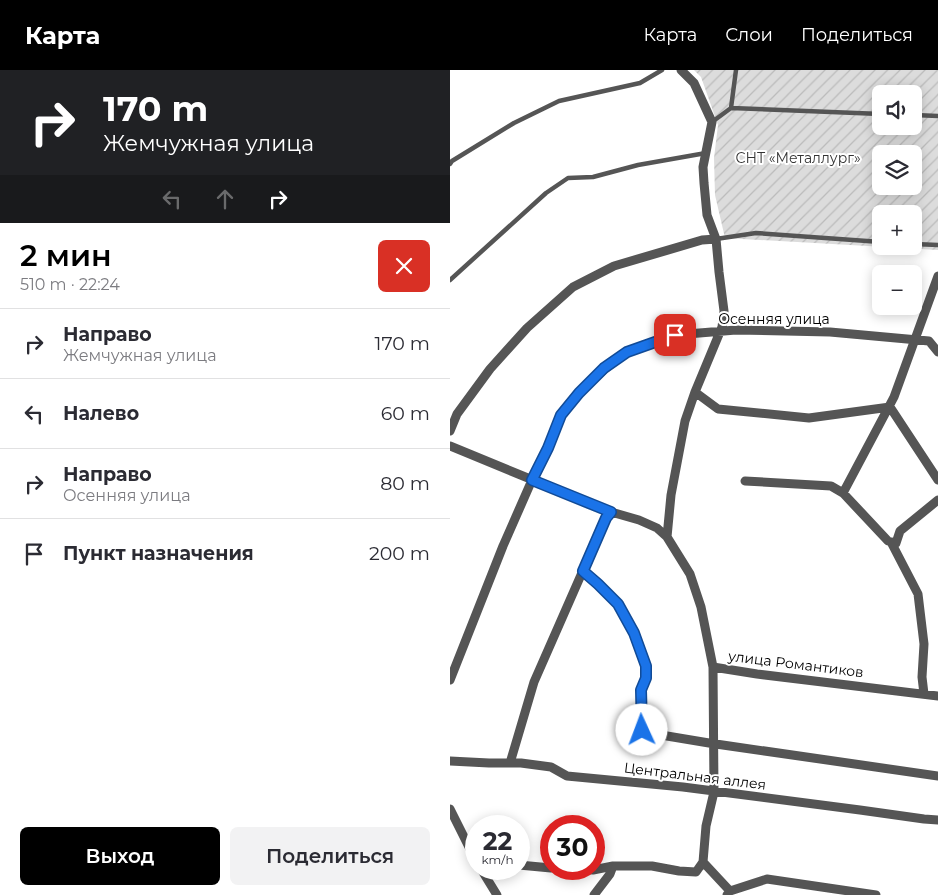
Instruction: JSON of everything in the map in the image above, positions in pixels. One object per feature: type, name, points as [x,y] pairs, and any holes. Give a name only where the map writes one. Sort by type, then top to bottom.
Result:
[{"type":"street","points":[[667,536],[671,495],[685,421],[720,331],[724,311],[716,240],[707,215],[703,167],[712,122],[694,83],[681,70]]},
{"type":"street","points":[[450,431],[457,414],[490,369],[527,328],[572,287],[614,266],[702,240],[716,240]]},
{"type":"street","points":[[843,493],[894,397],[938,276]]},
{"type":"street","name":"Осенняя улица","points":[[450,680],[503,546],[561,415],[579,393],[604,368],[627,352],[675,335],[736,330],[830,332],[929,341],[938,352]]},
{"type":"street","points":[[696,392],[718,409],[808,418],[889,407]]},
{"type":"street","points":[[889,407],[938,480]]},
{"type":"street","points":[[450,446],[611,512],[639,520],[657,528],[667,536]]},
{"type":"street","points":[[745,481],[831,486],[843,493],[888,541],[896,543],[900,531],[938,500]]},
{"type":"street","points":[[510,763],[534,682],[606,518],[611,512]]},
{"type":"street","name":"улица Романтиков","points":[[667,536],[690,574],[700,607],[713,667],[938,696]]},
{"type":"street","points":[[892,542],[918,594],[924,644],[922,677],[924,694]]},
{"type":"street","points":[[583,571],[618,604],[634,633],[646,666],[646,678],[641,690],[642,730],[661,735],[938,776]]},
{"type":"street","points":[[605,868],[652,866],[696,872],[703,862],[706,826],[714,792],[713,667]]},
{"type":"street","name":"Центральная аллея","points":[[450,761],[521,763],[551,767],[567,776],[682,787],[938,820]]},
{"type":"street","points":[[450,809],[465,839]]},
{"type":"street","points":[[703,862],[728,893],[766,879],[876,895]]},
{"type":"street","points":[[594,895],[610,874],[613,866]]},
{"type":"street","points":[[488,880],[497,895]]},
{"type":"lane","points":[[450,164],[514,123],[559,101],[640,83],[662,70]]},
{"type":"lane","points":[[731,108],[736,70]]},
{"type":"lane","points":[[712,122],[731,108],[872,114]]},
{"type":"lane","points":[[922,115],[938,116]]},
{"type":"lane","points":[[450,280],[546,193],[568,178],[593,177],[638,164],[706,153]]},
{"type":"lane","points":[[716,240],[756,233],[872,241]]},
{"type":"lane","points":[[922,244],[938,245]]},
{"type":"green space","name":"СНТ «Металлург»","points":[[694,70],[938,70],[938,250],[922,249],[922,205],[872,205],[872,246],[725,238],[715,195],[714,158],[718,125],[701,77]]},
{"type":"route","points":[[642,730],[641,690],[646,678],[646,666],[634,633],[618,604],[583,571],[606,518],[611,512],[532,480],[548,448],[561,415],[579,393],[604,368],[627,352],[675,335]]}]
